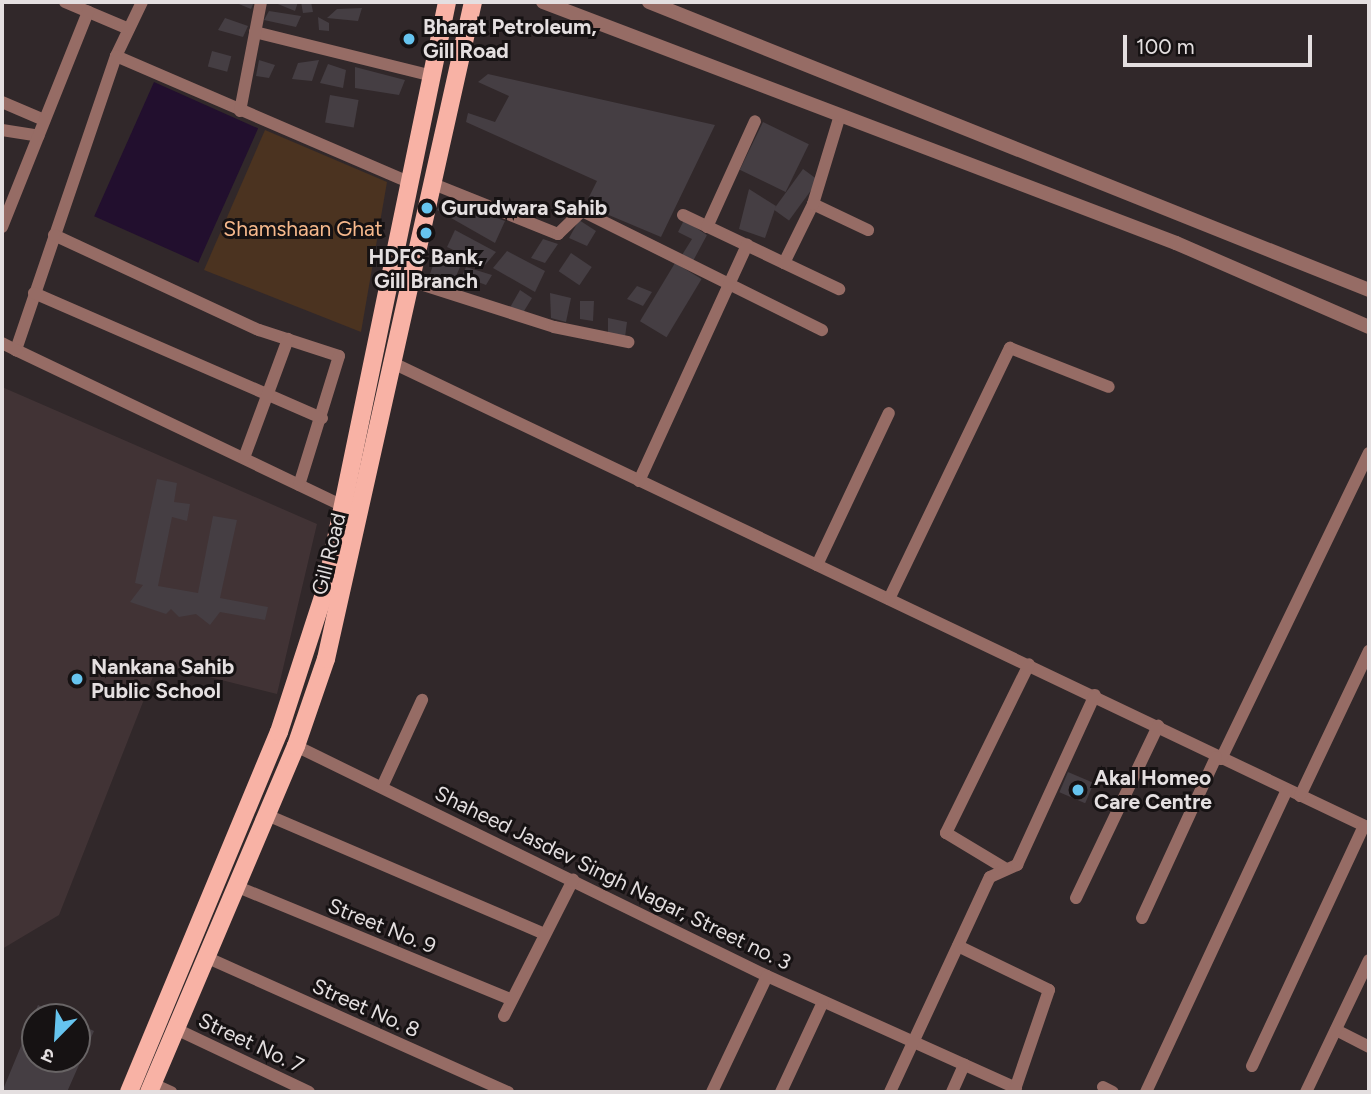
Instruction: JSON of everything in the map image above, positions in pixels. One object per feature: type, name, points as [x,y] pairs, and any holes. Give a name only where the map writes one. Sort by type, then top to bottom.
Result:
[{"type":"main road","name":"Gill Road","points":[[129,1092],[295,691],[343,506],[406,181],[447,2]]},
{"type":"main road","name":"Gill Road","points":[[151,1088],[296,746],[355,550],[431,183],[472,2]]},
{"type":"street","points":[[65,2],[129,29]]},
{"type":"street","points":[[16,350],[116,56],[142,2]]},
{"type":"street","points":[[240,111],[261,2]]},
{"type":"street","points":[[543,2],[1176,243],[1369,327]]},
{"type":"street","points":[[649,2],[1369,290]]},
{"type":"street","points":[[2,227],[88,12]]},
{"type":"street","points":[[255,32],[429,75]]},
{"type":"street","points":[[116,56],[406,181]]},
{"type":"street","points":[[2,102],[44,120]]},
{"type":"street","points":[[784,263],[813,204],[840,115]]},
{"type":"street","points":[[707,227],[755,121]]},
{"type":"street","points":[[2,130],[39,136]]},
{"type":"street","points":[[431,183],[558,233],[582,211],[822,330]]},
{"type":"street","points":[[813,204],[868,230]]},
{"type":"street","points":[[683,215],[839,289]]},
{"type":"street","points":[[54,235],[288,339],[339,356],[322,418],[299,485]]},
{"type":"street","points":[[639,481],[747,246]]},
{"type":"street","points":[[411,281],[532,321],[628,342]]},
{"type":"street","points":[[34,293],[266,396],[322,418]]},
{"type":"street","points":[[244,458],[288,339]]},
{"type":"street","points":[[2,344],[343,506]]},
{"type":"street","points":[[890,599],[1010,348],[1109,387]]},
{"type":"street","points":[[395,364],[1095,695],[1219,758],[1367,827],[1252,1066]]},
{"type":"street","points":[[817,565],[889,413]]},
{"type":"street","points":[[1142,918],[1369,453]]},
{"type":"street","points":[[1300,796],[1369,651]]},
{"type":"street","points":[[1006,870],[946,833],[1029,664]]},
{"type":"street","points":[[890,1092],[992,873],[1017,864],[1095,695]]},
{"type":"street","points":[[382,787],[422,700]]},
{"type":"street","points":[[1076,898],[1158,726]]},
{"type":"street","name":"Shaheed Jasdev Singh Nagar, Street no. 3","points":[[296,746],[767,976],[1015,1090]]},
{"type":"street","points":[[1146,1092],[1287,790]]},
{"type":"street","points":[[267,815],[545,934]]},
{"type":"street","points":[[504,1016],[573,880]]},
{"type":"street","name":"Street No. 9","points":[[238,887],[512,1000]]},
{"type":"street","points":[[958,946],[1049,990],[1015,1090]]},
{"type":"street","name":"Street No. 8","points":[[208,958],[508,1092]]},
{"type":"street","points":[[1306,1092],[1369,960]]},
{"type":"street","points":[[712,1092],[767,976]]},
{"type":"street","points":[[781,1092],[823,1002]]},
{"type":"street","name":"Street No. 7","points":[[176,1029],[309,1092]]},
{"type":"street","points":[[1336,1030],[1369,1047]]},
{"type":"street","points":[[952,1092],[964,1065]]},
{"type":"street","points":[[151,1088],[171,1092]]},
{"type":"shaded area","points":[[154,82],[258,128],[198,263],[94,216]]},
{"type":"shaded area","name":"Nankana Sahib Public School","points":[[2,387],[317,524],[277,694],[158,664],[59,915],[2,949]]},
{"type":"green space","name":"Shamshaan Ghat","points":[[265,130],[387,182],[361,332],[204,270]]},
{"type":"building","points":[[234,2],[254,2],[251,9]]},
{"type":"building","points":[[273,2],[298,2],[295,11]]},
{"type":"building","points":[[301,2],[311,2],[313,12],[303,13]]},
{"type":"building","points":[[362,8],[358,21],[327,18],[337,9]]},
{"type":"building","points":[[269,11],[301,16],[296,27],[264,20]]},
{"type":"building","points":[[318,17],[329,23],[329,31],[319,30]]},
{"type":"building","points":[[225,18],[248,26],[243,37],[218,30]]},
{"type":"building","points":[[212,51],[231,56],[227,72],[208,66]]},
{"type":"building","points":[[259,60],[275,65],[269,78],[256,76]]},
{"type":"building","points":[[319,60],[312,81],[292,79],[298,63]]},
{"type":"building","points":[[328,64],[346,70],[343,88],[320,83]]},
{"type":"building","points":[[355,67],[405,80],[399,95],[355,88]]},
{"type":"building","points":[[488,74],[715,125],[661,237],[585,205],[597,181],[466,122],[468,113],[495,122],[509,96],[478,82]]},
{"type":"building","points":[[330,95],[359,100],[354,128],[325,123]]},
{"type":"building","points":[[763,122],[809,144],[786,192],[740,170]]},
{"type":"building","points":[[803,169],[818,180],[789,221],[774,209]]},
{"type":"building","points":[[749,189],[776,206],[765,238],[739,229]]},
{"type":"building","points":[[444,199],[505,221],[495,243],[437,210]]},
{"type":"building","points":[[579,220],[596,231],[587,246],[569,238]]},
{"type":"building","points":[[684,220],[707,235],[693,261],[682,255],[692,239],[678,232]]},
{"type":"building","points":[[455,230],[496,252],[485,265],[447,247]]},
{"type":"building","points":[[543,239],[558,244],[545,263],[531,258]]},
{"type":"building","points":[[507,251],[545,271],[535,292],[493,268]]},
{"type":"building","points":[[571,253],[592,267],[579,285],[559,271]]},
{"type":"building","points":[[437,254],[462,262],[452,286],[430,274]]},
{"type":"building","points":[[675,263],[702,279],[667,337],[640,321]]},
{"type":"building","points":[[466,267],[492,275],[486,285],[462,276]]},
{"type":"building","points":[[637,286],[652,292],[643,306],[627,299]]},
{"type":"building","points":[[520,290],[532,298],[521,316],[508,311]]},
{"type":"building","points":[[550,293],[571,298],[566,322],[551,318]]},
{"type":"building","points":[[580,301],[594,301],[593,321],[580,319]]},
{"type":"building","points":[[608,318],[627,322],[625,337],[608,334]]},
{"type":"building","points":[[157,479],[177,483],[174,502],[190,504],[187,521],[172,517],[158,586],[198,593],[213,516],[237,520],[220,598],[268,607],[265,620],[220,612],[210,625],[196,614],[179,617],[171,609],[166,614],[130,602],[143,585],[135,583]]},
{"type":"building","points":[[1068,772],[1094,783],[1085,803],[1059,792]]},
{"type":"building","points":[[21,1046],[21,1073],[75,1073],[67,1092],[2,1092]]},
{"type":"place","name":"Bharat Petroleum, Gill Road","points":[[409,39]]},
{"type":"place","name":"Gurudwara Sahib","points":[[427,208]]},
{"type":"place","name":"HDFC Bank, Gill Branch","points":[[426,233]]},
{"type":"place","name":"Nankana Sahib Public School","points":[[77,679]]},
{"type":"place","name":"Akal Homeo Care Centre","points":[[1078,790]]}]
